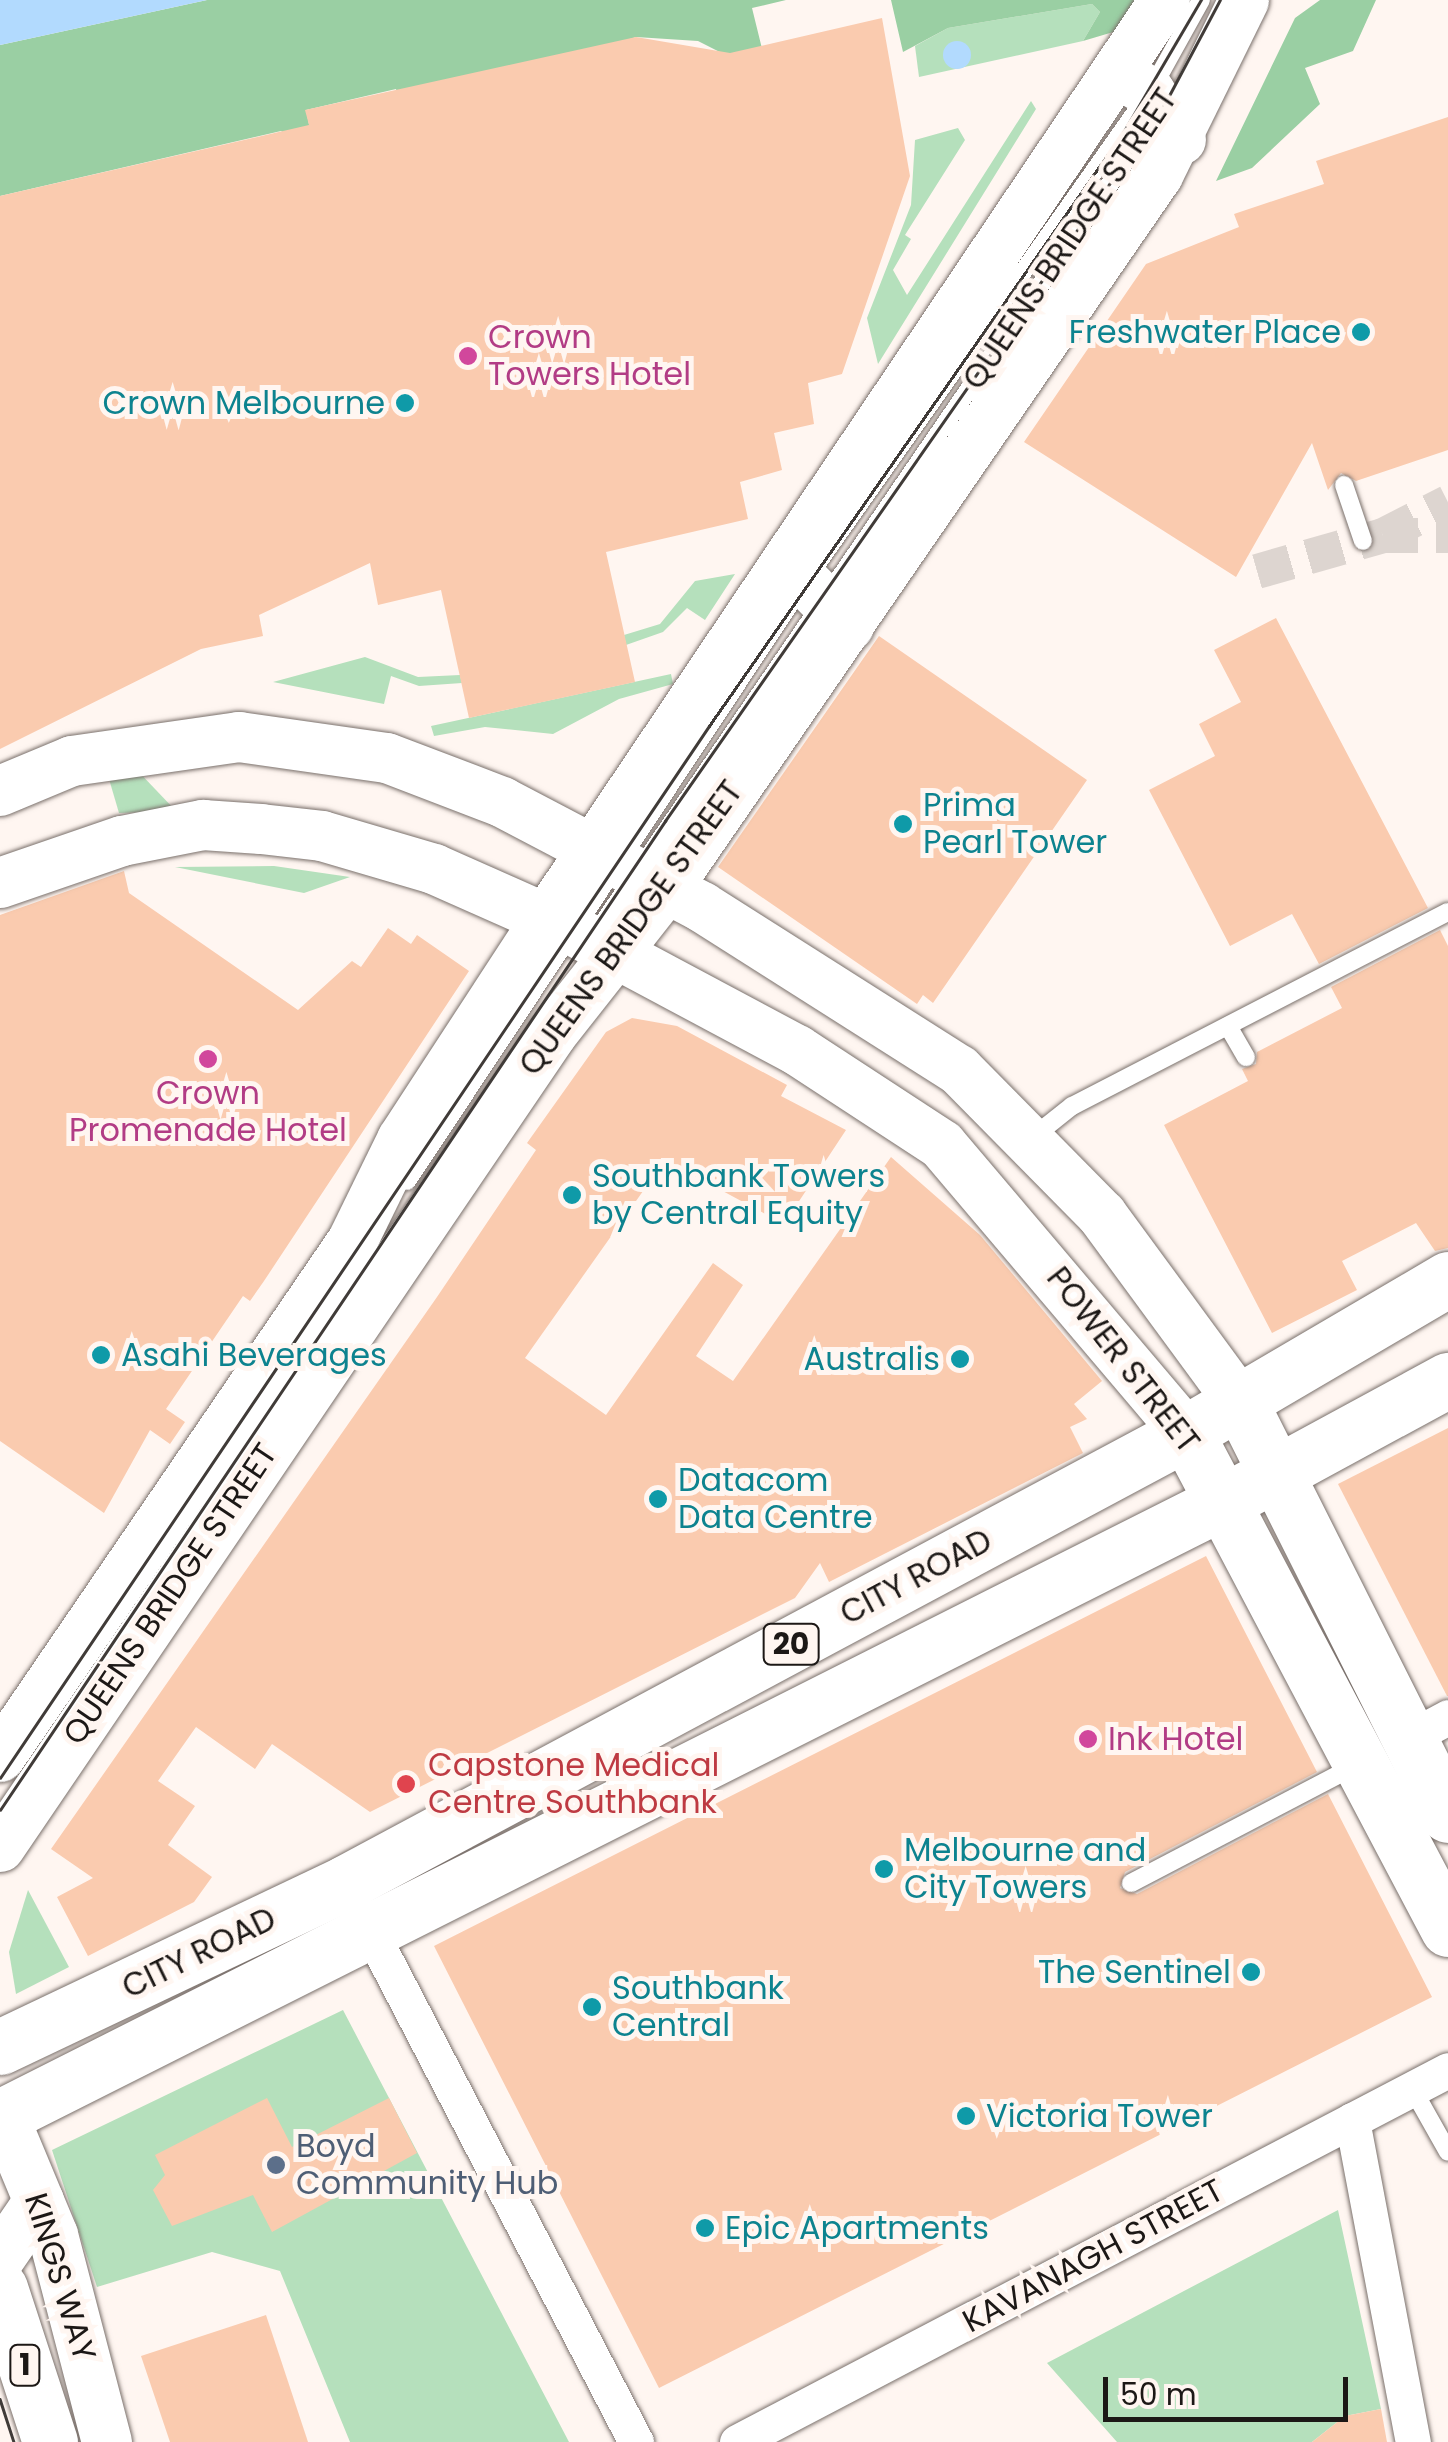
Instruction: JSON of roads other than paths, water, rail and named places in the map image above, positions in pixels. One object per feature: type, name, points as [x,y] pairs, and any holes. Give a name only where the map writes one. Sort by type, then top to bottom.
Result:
[{"type":"main road","name":"CITY ROAD","points":[[0,2047],[345,1883],[1241,1404],[1448,1279]]},
{"type":"main road","name":"CITY ROAD","points":[[1,2113],[374,1936],[1226,1500],[1448,1380]]},
{"type":"main road","name":"POWER STREET","points":[[1241,1404],[1448,1816]]},
{"type":"main road","name":"POWER STREET","points":[[1186,1432],[1226,1500],[1406,1739],[1448,1929]]},
{"type":"main road","name":"KINGS WAY","points":[[0,2288],[50,2442]]},
{"type":"street","name":"QUEENS BRIDGE STREET","points":[[0,1847],[552,1034],[582,936],[1152,103],[1164,0]]},
{"type":"street","name":"QUEENS BRIDGE STREET","points":[[0,1757],[352,1242],[402,1140],[582,936],[1152,103],[1244,0]]},
{"type":"street","name":"POWER STREET","points":[[0,792],[72,760],[239,736],[340,748],[436,774],[628,869],[882,1016],[1032,1137],[1241,1404]]},
{"type":"street","name":"POWER STREET","points":[[0,882],[101,846],[204,825],[339,840],[582,936],[797,1050],[942,1145],[1186,1432]]},
{"type":"street","points":[[345,1883],[636,2442]]},
{"type":"street","name":"KAVANAGH STREET","points":[[737,2442],[1448,2070]]},
{"type":"street","name":"KINGS WAY","points":[[1,2113],[39,2200],[107,2442]]},
{"type":"street","points":[[1352,2120],[1413,2442]]},
{"type":"street","points":[[0,2258],[39,2200]]},
{"type":"lane","name":"QUEENS BRIDGE STREET","points":[[1152,103],[1201,0]]},
{"type":"lane","name":"QUEENS BRIDGE STREET","points":[[1152,103],[1220,0]]},
{"type":"lane","points":[[1344,485],[1363,541]]},
{"type":"lane","points":[[1032,1137],[1072,1106],[1448,912]]},
{"type":"lane","name":"QUEENS BRIDGE STREET","points":[[0,1775],[582,936]]},
{"type":"lane","name":"QUEENS BRIDGE STREET","points":[[0,1812],[582,936]]},
{"type":"lane","points":[[1228,1026],[1246,1057]]},
{"type":"lane","points":[[1131,1883],[1406,1739]]},
{"type":"lane","points":[[1412,2088],[1448,2152]]},
{"type":"water","points":[[0,0],[207,0],[0,45]]},
{"type":"water","points":[[957,41],[967,45],[971,55],[967,65],[957,69],[947,65],[943,55],[947,45]]},
{"type":"tunnel","points":[[1257,571],[1383,535],[1448,502]]},
{"type":"tunnel","points":[[1383,535],[1448,535]]},
{"type":"tram line","points":[[0,1778],[709,726],[1124,131],[1201,0]]},
{"type":"tram line","points":[[0,1810],[665,821],[1163,107],[1220,0]]},
{"type":"tram line","points":[[0,2399],[14,2442]]},
{"type":"place","name":"Freshwater Place","points":[[1361,332]]},
{"type":"place","name":"Crown Towers Hotel","points":[[468,356]]},
{"type":"place","name":"Crown Melbourne","points":[[405,403]]},
{"type":"place","name":"Prima Pearl Tower","points":[[903,824]]},
{"type":"place","name":"Crown Promenade Hotel","points":[[208,1059]]},
{"type":"place","name":"Southbank Towers by Central Equity","points":[[572,1195]]},
{"type":"place","name":"Asahi Beverages","points":[[101,1355]]},
{"type":"place","name":"Australis","points":[[960,1359]]},
{"type":"place","name":"Datacom Data Centre","points":[[658,1499]]},
{"type":"place","name":"Ink Hotel","points":[[1088,1739]]},
{"type":"place","name":"Capstone Medical Centre Southbank","points":[[406,1784]]},
{"type":"place","name":"Melbourne and City Towers","points":[[884,1869]]},
{"type":"place","name":"The Sentinel","points":[[1251,1972]]},
{"type":"place","name":"Southbank Central","points":[[592,2007]]},
{"type":"place","name":"Victoria Tower","points":[[966,2116]]},
{"type":"place","name":"Boyd Community Hub","points":[[276,2165]]},
{"type":"place","name":"Epic Apartments","points":[[705,2228]]}]
